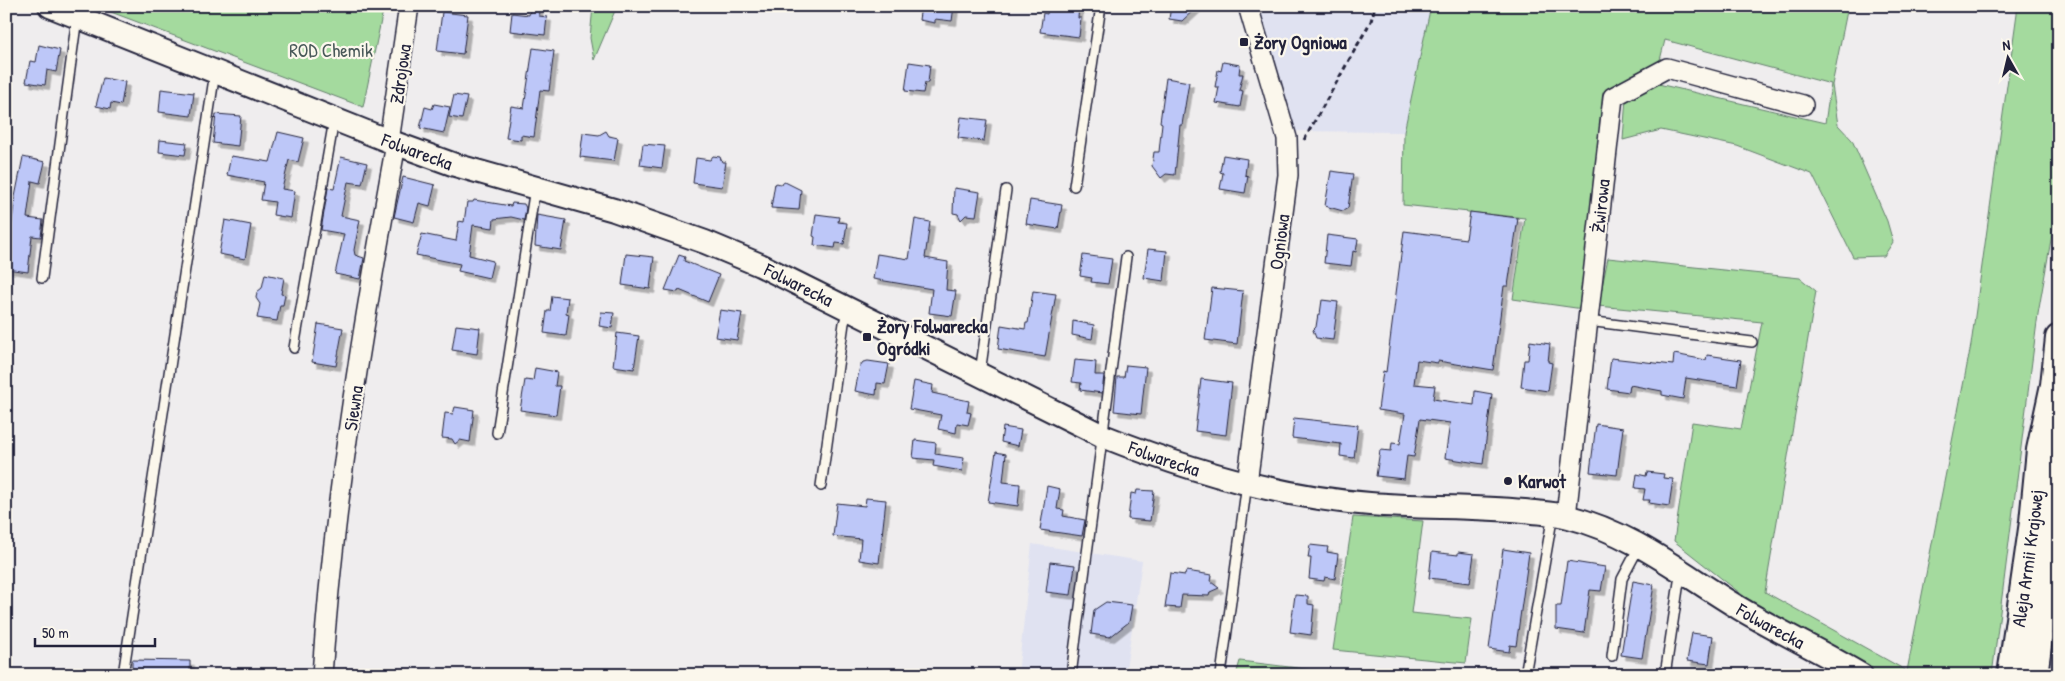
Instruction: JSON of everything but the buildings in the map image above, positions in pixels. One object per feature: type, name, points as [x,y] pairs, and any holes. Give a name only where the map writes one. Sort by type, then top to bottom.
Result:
[{"type":"main road","name":"Aleja Armii Krajowej","points":[[2011,675],[2033,522],[2040,450],[2054,385],[2059,338]]},
{"type":"main road","name":"Aleja Armii Krajowej","points":[[2034,675],[2050,558],[2056,452],[2054,385]]},
{"type":"street","name":"Folwarecka","points":[[50,6],[334,120],[455,165],[614,210],[705,242],[849,308],[1103,436],[1142,452],[1248,483],[1308,496],[1370,504],[1502,509],[1559,515],[1601,526],[1640,545],[1741,609],[1849,671]]},
{"type":"street","name":"Zdrojowa","points":[[393,142],[410,6]]},
{"type":"street","name":"Ogniowa","points":[[1248,6],[1287,138],[1288,155],[1288,175],[1248,483]]},
{"type":"street","name":"Żwirowa","points":[[1559,515],[1588,321],[1613,97],[1666,68],[1803,105]]},
{"type":"street","name":"Siewna","points":[[322,675],[335,532],[393,142]]},
{"type":"lane","points":[[1074,186],[1101,6]]},
{"type":"lane","points":[[42,278],[77,17]]},
{"type":"lane","points":[[123,675],[215,72]]},
{"type":"lane","points":[[294,348],[334,120]]},
{"type":"lane","points":[[497,433],[535,187]]},
{"type":"lane","points":[[979,374],[1006,190]]},
{"type":"lane","points":[[1071,675],[1126,257]]},
{"type":"lane","points":[[821,486],[844,323],[849,308]]},
{"type":"lane","points":[[1588,321],[1752,342]]},
{"type":"lane","points":[[1221,675],[1248,483]]},
{"type":"lane","points":[[1525,675],[1559,515]]},
{"type":"lane","points":[[1612,656],[1622,579],[1640,545]]},
{"type":"lane","points":[[1665,675],[1679,582],[1683,573]]},
{"type":"path","points":[[1288,155],[1300,148],[1371,21],[1374,6]]},
{"type":"shaded area","points":[[1236,6],[1442,6],[1430,10],[1404,132],[1281,131],[1274,122]]},
{"type":"shaded area","points":[[1032,544],[1142,561],[1125,675],[1018,675]]},
{"type":"green space","name":"ROD Chemik","points":[[95,6],[384,6],[363,107]]},
{"type":"green space","points":[[593,6],[617,6],[594,60],[590,38]]},
{"type":"green space","points":[[1442,6],[1848,6],[1832,85],[1838,125],[1852,140],[1887,221],[1893,242],[1884,256],[1853,257],[1812,174],[1737,146],[1661,130],[1623,140],[1626,97],[1654,83],[1825,123],[1831,84],[1665,40],[1659,64],[1605,91],[1583,309],[1513,299],[1525,218],[1403,205],[1404,132],[1430,10]]},
{"type":"green space","points":[[2018,6],[2059,6],[2059,194],[2038,314],[1992,675],[1880,675],[1750,601],[1674,541],[1692,422],[1741,429],[1762,322],[1598,306],[1608,258],[1800,278],[1816,291],[1765,592],[1907,671],[1971,345]]},
{"type":"green space","points":[[1353,517],[1423,521],[1411,613],[1472,619],[1466,663],[1333,650]]},
{"type":"green space","points":[[1240,661],[1330,672],[1332,675],[1236,675]]},
{"type":"place","name":"Żory Ogniowa","points":[[1244,42]]},
{"type":"place","name":"Żory Folwarecka Ogródki","points":[[867,337]]},
{"type":"place","name":"Karwot","points":[[1508,481]]}]
